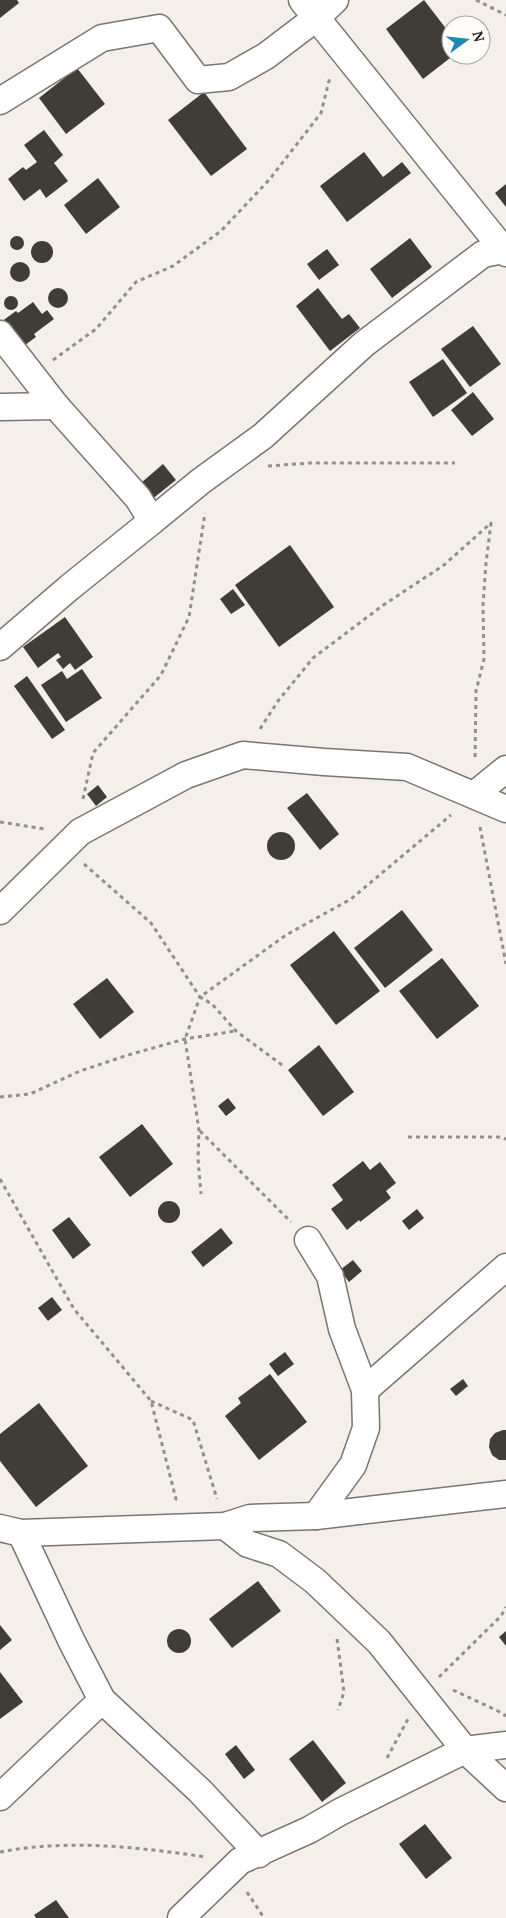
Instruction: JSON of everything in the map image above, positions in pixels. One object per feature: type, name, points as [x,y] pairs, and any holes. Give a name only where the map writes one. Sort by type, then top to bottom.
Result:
[{"type":"street","points":[[0,102],[102,38],[159,28],[198,80],[229,77],[266,56],[309,9],[335,0]]},
{"type":"street","points":[[309,9],[504,252]]},
{"type":"street","points":[[0,647],[70,586],[201,481],[263,436],[364,344],[483,254],[504,252]]},
{"type":"street","points":[[0,334],[56,406],[138,498],[152,521]]},
{"type":"street","points":[[0,407],[56,406]]},
{"type":"street","points":[[0,911],[80,832],[186,775],[244,755],[407,767],[506,809]]},
{"type":"street","points":[[474,796],[506,769]]},
{"type":"street","points":[[308,1240],[330,1276],[342,1329],[365,1390],[366,1428],[353,1466],[316,1516]]},
{"type":"street","points":[[365,1390],[506,1267]]},
{"type":"street","points":[[250,1858],[200,1791],[102,1700],[11,1530],[161,1530],[225,1526],[250,1518],[316,1516],[506,1494]]},
{"type":"street","points":[[225,1526],[248,1544],[279,1554],[315,1581],[379,1642],[465,1750],[506,1788]]},
{"type":"street","points":[[0,1796],[102,1700]]},
{"type":"street","points":[[181,1918],[250,1858],[465,1750],[506,1745]]},
{"type":"path","points":[[476,0],[506,15]]},
{"type":"path","points":[[32,375],[96,329],[136,282],[173,266],[221,231],[269,180],[321,113],[338,45]]},
{"type":"path","points":[[265,466],[310,463],[454,463]]},
{"type":"path","points":[[201,481],[207,498],[188,617],[161,674],[93,753],[83,791],[80,832],[81,861],[151,923],[200,997],[212,1004],[236,1031],[282,1065]]},
{"type":"path","points":[[244,755],[278,701],[313,658],[382,606],[444,566],[491,523],[483,605],[484,659],[476,691],[474,796],[506,964]]},
{"type":"path","points":[[201,1194],[198,1158],[200,1130],[185,1039],[200,997],[286,935],[351,899],[474,796]]},
{"type":"path","points":[[0,822],[25,827],[80,832]]},
{"type":"path","points":[[0,1097],[30,1094],[80,1071],[185,1039],[236,1031]]},
{"type":"path","points":[[200,1130],[273,1202],[308,1240]]},
{"type":"path","points":[[408,1137],[498,1137],[506,1139]]},
{"type":"path","points":[[0,1180],[74,1308],[151,1400],[193,1420],[225,1526]]},
{"type":"path","points":[[151,1400],[176,1499],[161,1530]]},
{"type":"path","points":[[365,1800],[421,1695],[501,1616],[506,1607]]},
{"type":"path","points":[[421,1695],[448,1688],[506,1716]]},
{"type":"path","points":[[0,1852],[48,1845],[75,1845],[151,1849],[250,1858]]},
{"type":"building","points":[[0,0],[17,0],[19,3],[0,18]]},
{"type":"building","points":[[424,0],[441,22],[441,65],[423,79],[386,29]]},
{"type":"building","points":[[77,68],[105,104],[66,134],[39,98]]},
{"type":"building","points":[[204,92],[247,149],[211,176],[168,120]]},
{"type":"building","points":[[44,130],[63,155],[54,163],[68,181],[46,198],[40,189],[24,201],[8,179],[23,167],[26,170],[37,162],[24,145]]},
{"type":"building","points":[[364,152],[383,177],[402,162],[411,173],[347,222],[320,186]]},
{"type":"building","points":[[98,178],[120,207],[86,234],[64,205]]},
{"type":"building","points":[[506,184],[506,207],[495,193]]},
{"type":"building","points":[[17,236],[22,238],[24,243],[22,248],[17,250],[12,248],[10,243],[12,238]]},
{"type":"building","points":[[410,238],[432,267],[392,298],[370,269]]},
{"type":"building","points":[[42,241],[50,244],[53,252],[50,260],[42,263],[34,260],[31,252],[34,244]]},
{"type":"building","points":[[327,249],[339,265],[319,280],[307,264]]},
{"type":"building","points":[[20,262],[27,265],[30,272],[27,279],[20,282],[13,279],[10,272],[13,265]]},
{"type":"building","points":[[58,288],[65,291],[68,298],[65,305],[58,308],[51,305],[48,298],[51,291]]},
{"type":"building","points":[[318,288],[342,319],[349,314],[360,328],[330,351],[296,306]]},
{"type":"building","points":[[8,296],[14,296],[18,303],[14,310],[8,310],[4,306],[4,300]]},
{"type":"building","points":[[33,302],[42,314],[47,310],[54,319],[34,334],[36,337],[21,348],[1,322]]},
{"type":"building","points":[[473,326],[501,364],[470,387],[441,349]]},
{"type":"building","points":[[443,359],[467,393],[433,417],[409,382]]},
{"type":"building","points":[[473,392],[494,419],[472,436],[451,410]]},
{"type":"building","points":[[163,464],[176,480],[146,504],[134,489]]},
{"type":"building","points":[[290,545],[334,607],[279,647],[235,585]]},
{"type":"building","points":[[233,589],[245,605],[231,614],[220,599]]},
{"type":"building","points":[[65,617],[93,657],[75,670],[70,663],[63,669],[56,660],[61,657],[58,653],[38,668],[23,647]]},
{"type":"building","points":[[82,669],[102,698],[66,722],[41,685],[62,671],[67,679]]},
{"type":"building","points":[[27,676],[65,730],[52,739],[14,686]]},
{"type":"building","points":[[98,785],[107,797],[96,806],[87,794]]},
{"type":"building","points":[[307,793],[339,834],[320,850],[287,808]]},
{"type":"building","points":[[281,832],[291,836],[295,846],[291,856],[281,860],[271,856],[267,846],[271,836]]},
{"type":"building","points":[[402,910],[433,950],[385,988],[354,948]]},
{"type":"building","points":[[334,931],[380,991],[336,1025],[290,965]]},
{"type":"building","points":[[442,958],[479,1006],[437,1039],[399,991]]},
{"type":"building","points":[[107,978],[134,1012],[100,1039],[73,1004]]},
{"type":"building","points":[[319,1045],[354,1092],[323,1116],[288,1070]]},
{"type":"building","points":[[228,1098],[236,1108],[226,1116],[218,1106]]},
{"type":"building","points":[[142,1124],[173,1164],[130,1197],[99,1157]]},
{"type":"building","points":[[363,1161],[370,1170],[380,1162],[396,1183],[386,1191],[391,1198],[347,1230],[331,1209],[343,1200],[332,1185]]},
{"type":"building","points":[[169,1201],[179,1208],[180,1212],[173,1222],[169,1223],[159,1216],[158,1212],[165,1202]]},
{"type":"building","points":[[417,1209],[424,1218],[409,1230],[402,1221]]},
{"type":"building","points":[[69,1217],[91,1245],[73,1259],[52,1230]]},
{"type":"building","points":[[221,1228],[233,1243],[203,1267],[191,1252]]},
{"type":"building","points":[[353,1260],[362,1271],[349,1282],[340,1270]]},
{"type":"building","points":[[52,1297],[62,1310],[48,1321],[38,1308]]},
{"type":"building","points":[[285,1352],[294,1364],[278,1376],[269,1364]]},
{"type":"building","points":[[270,1374],[307,1422],[259,1460],[225,1416],[241,1403],[238,1398]]},
{"type":"building","points":[[463,1379],[468,1386],[456,1396],[450,1389]]},
{"type":"building","points":[[39,1403],[88,1466],[36,1507],[0,1461],[0,1434]]},
{"type":"building","points":[[506,1430],[506,1460],[499,1460],[492,1455],[489,1447],[490,1439],[495,1433]]},
{"type":"building","points":[[258,1581],[281,1611],[232,1648],[209,1619]]},
{"type":"building","points":[[0,1625],[12,1640],[0,1650]]},
{"type":"building","points":[[179,1629],[184,1630],[190,1636],[190,1646],[184,1652],[179,1653],[174,1652],[168,1646],[167,1641],[168,1636],[174,1630]]},
{"type":"building","points":[[506,1631],[506,1646],[499,1637]]},
{"type":"building","points":[[0,1672],[23,1702],[0,1719]]},
{"type":"building","points":[[313,1740],[346,1783],[322,1802],[289,1759]]},
{"type":"building","points":[[236,1745],[255,1770],[244,1779],[225,1754]]},
{"type":"building","points":[[425,1824],[452,1858],[426,1879],[399,1844]]},
{"type":"building","points":[[56,1900],[69,1918],[36,1918],[34,1915]]}]
